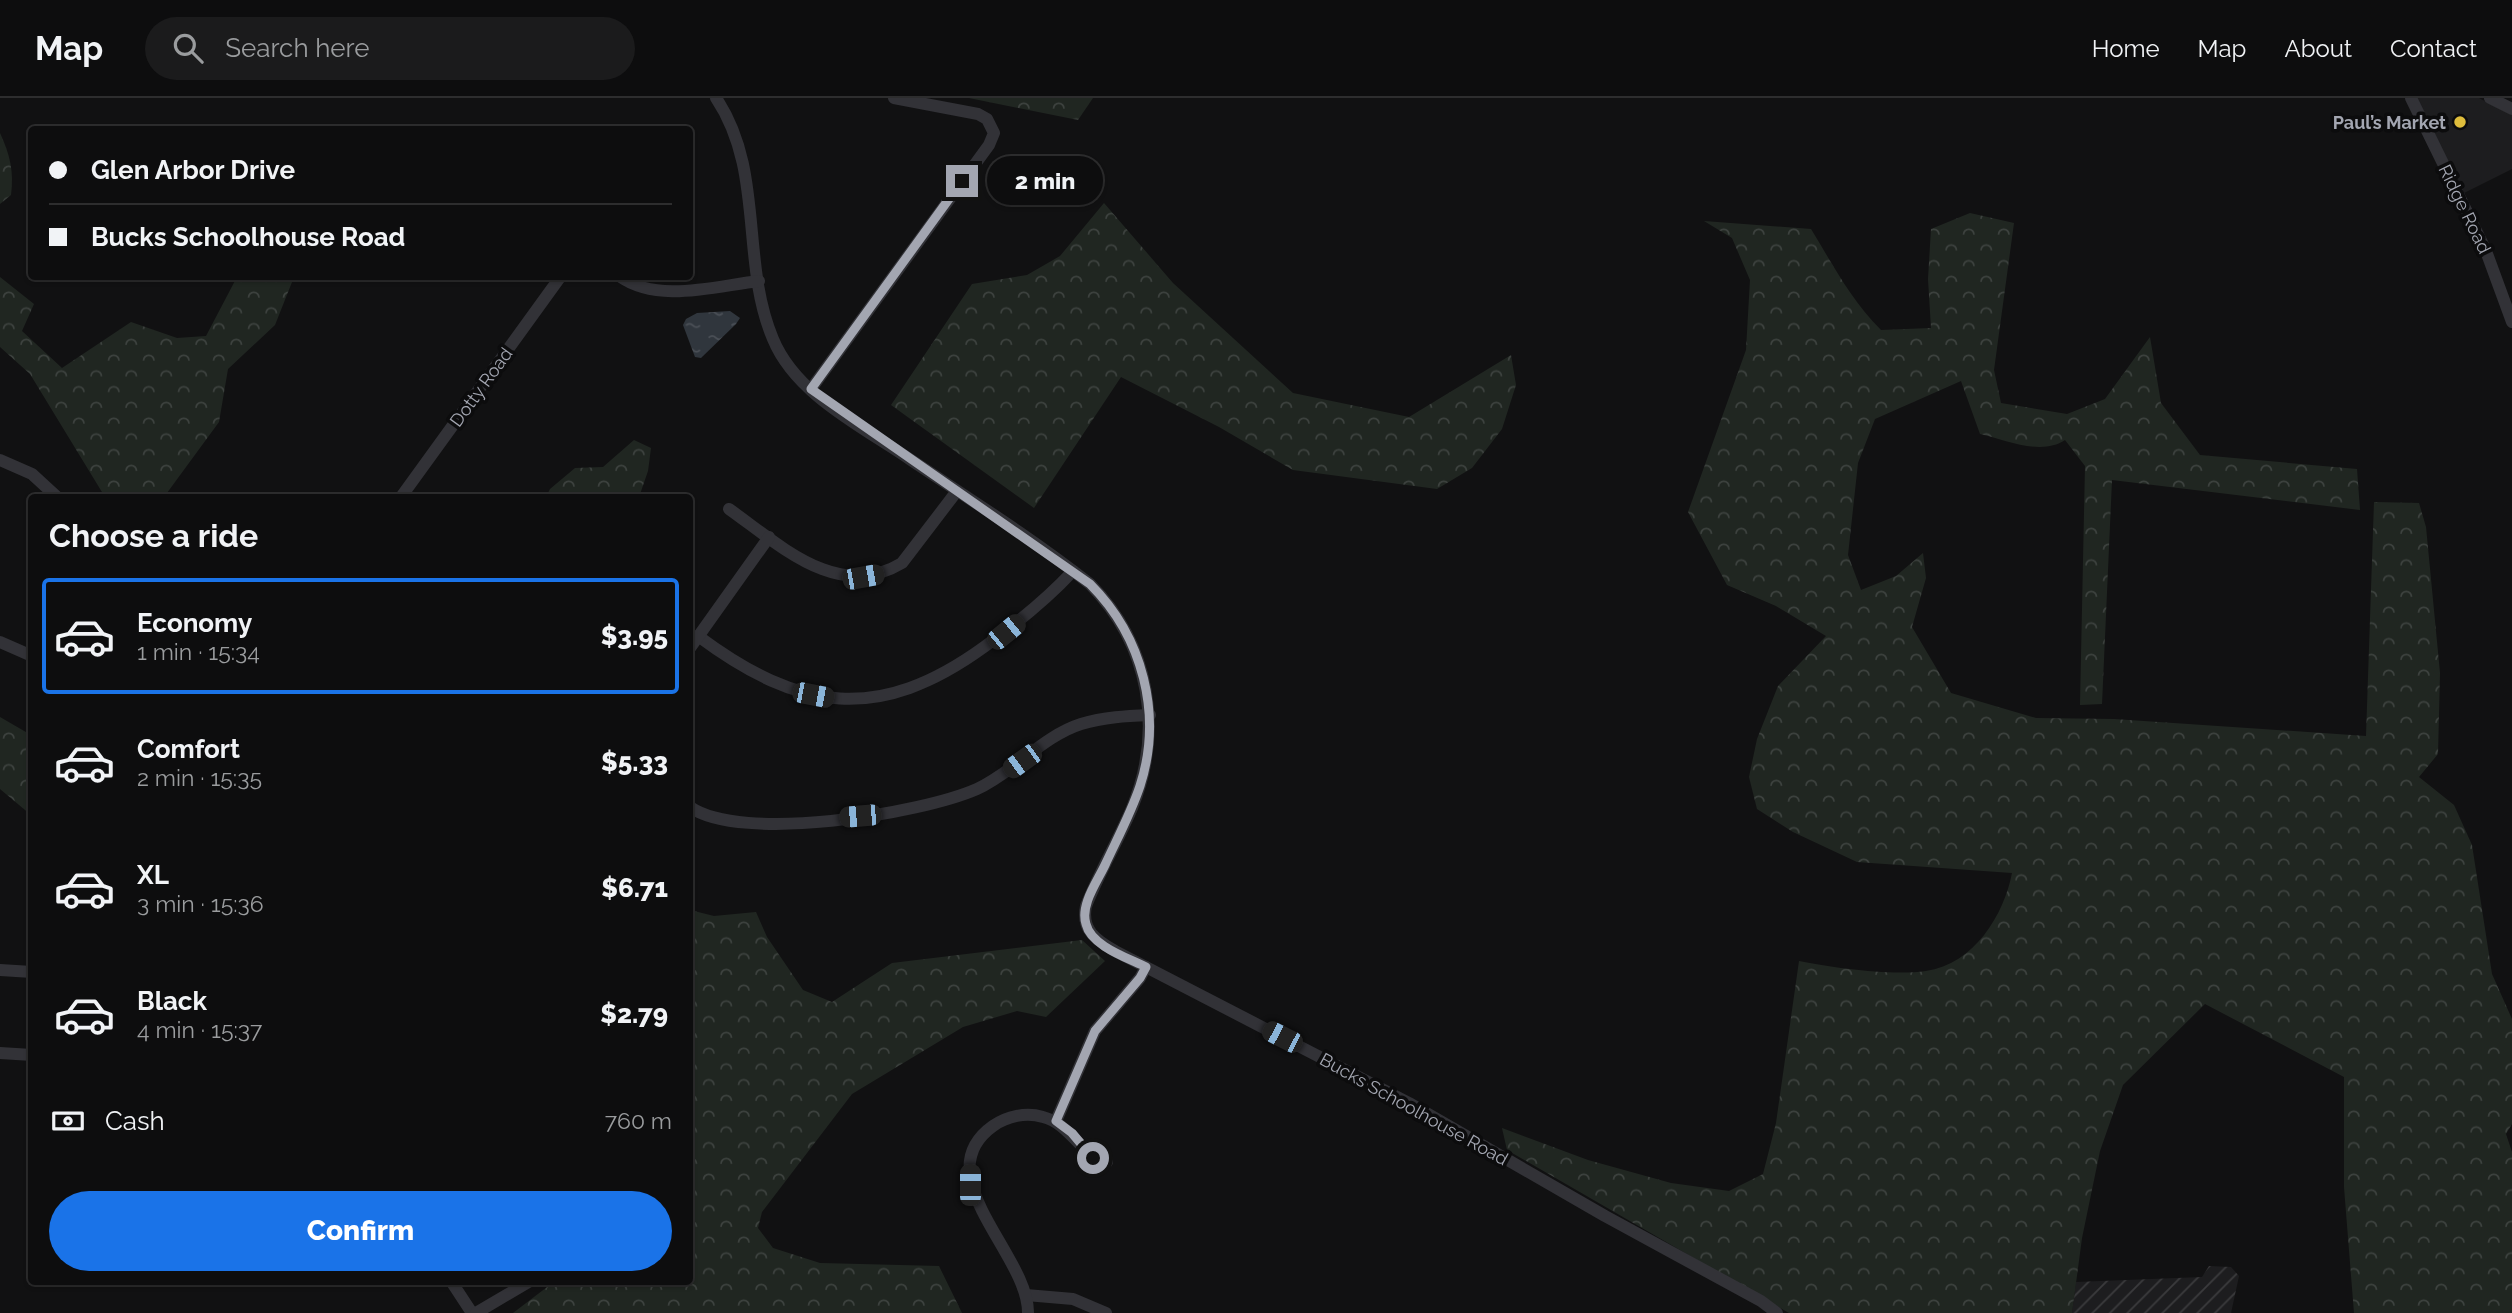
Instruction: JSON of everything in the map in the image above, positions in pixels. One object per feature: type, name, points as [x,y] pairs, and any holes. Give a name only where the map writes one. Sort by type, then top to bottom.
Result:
[{"type":"street","name":"Bucks Schoolhouse Road","points":[[716,98],[737,135],[744,162],[766,321],[777,348],[791,370],[811,389],[1073,571],[1101,596],[1131,643],[1142,673],[1150,715],[1149,748],[1140,785],[1085,912],[1087,929],[1119,953],[1409,1104],[1761,1301],[1777,1313]]},
{"type":"street","points":[[811,389],[989,145],[994,133],[987,119],[978,114],[894,98]]},
{"type":"street","name":"Ridge Road","points":[[2411,98],[2486,251],[2512,322]]},
{"type":"street","points":[[2490,98],[2512,109]]},
{"type":"street","name":"Dotty Road","points":[[403,494],[558,280]]},
{"type":"street","points":[[626,280],[643,289],[665,292],[759,281]]},
{"type":"street","points":[[0,460],[32,474],[54,494]]},
{"type":"street","points":[[729,509],[825,572],[848,578],[878,574],[902,563],[957,491]]},
{"type":"street","points":[[693,644],[769,537]]},
{"type":"street","points":[[698,636],[747,668],[797,692],[844,699],[875,699],[916,688],[958,667],[1050,596],[1073,571]]},
{"type":"street","points":[[0,642],[28,654]]},
{"type":"street","points":[[693,808],[722,821],[766,825],[906,810],[940,803],[996,780],[1079,724],[1117,716],[1150,715]]},
{"type":"street","points":[[1056,1121],[1095,1031],[1140,978],[1146,967]]},
{"type":"street","points":[[0,970],[28,972]]},
{"type":"street","points":[[0,1053],[28,1055]]},
{"type":"street","points":[[1028,1313],[1026,1295],[1012,1260],[970,1185],[970,1163],[975,1146],[986,1131],[1008,1118],[1025,1115],[1056,1121],[1072,1133],[1093,1158],[1107,1162]]},
{"type":"street","points":[[454,1285],[474,1313],[523,1285]]},
{"type":"street","points":[[1026,1295],[1073,1299],[1105,1313]]},
{"type":"shaded area","points":[[2417,98],[2479,98],[2512,115],[2512,169],[2464,193]]},
{"type":"shaded area","points":[[2209,1266],[2231,1267],[2239,1276],[2231,1313],[2072,1313],[2076,1282],[2202,1277]]},
{"type":"green space","points":[[969,98],[1093,98],[1078,120]]},
{"type":"green space","points":[[0,133],[9,156],[12,178],[11,195],[0,204]]},
{"type":"green space","points":[[1104,203],[1173,283],[1293,393],[1409,417],[1511,355],[1516,385],[1502,429],[1472,468],[1437,489],[1293,470],[1219,427],[1121,377],[1034,508],[891,405],[972,284],[1027,275],[1060,256]]},
{"type":"green space","points":[[1970,213],[2014,223],[1994,370],[2001,403],[2067,414],[2105,399],[2150,337],[2161,403],[2200,455],[2357,469],[2360,510],[2112,480],[2102,704],[2080,705],[2085,466],[2065,440],[2056,445],[2034,447],[1980,434],[1961,381],[1875,419],[1858,463],[1848,555],[1861,590],[1896,576],[1923,553],[1926,578],[1912,627],[1951,693],[2036,718],[2114,719],[2366,736],[2374,502],[2419,503],[2426,527],[2440,673],[2438,754],[2419,777],[2454,805],[2472,845],[2492,974],[2512,1019],[2512,1124],[2506,1134],[2512,1152],[2512,1313],[2354,1313],[2344,1187],[2344,1077],[2205,1004],[2123,1085],[2100,1151],[2082,1238],[2072,1313],[1789,1313],[1507,1150],[1502,1128],[1588,1160],[1671,1183],[1729,1191],[1763,1174],[1776,1123],[1799,961],[1845,969],[1897,973],[1943,967],[1972,948],[1994,921],[2002,905],[2012,873],[1857,862],[1793,832],[1757,809],[1749,777],[1757,739],[1778,686],[1826,636],[1776,606],[1727,585],[1688,512],[1746,350],[1750,280],[1732,238],[1704,221],[1811,229],[1851,294],[1881,330],[1931,328],[1928,279],[1931,229]]},
{"type":"green space","points":[[0,277],[34,304],[22,331],[62,368],[131,322],[177,338],[206,336],[235,280],[293,280],[275,325],[228,369],[219,422],[166,494],[103,494],[30,374],[0,347]]},
{"type":"green space","points":[[634,440],[651,448],[648,471],[640,494],[548,494],[575,468],[603,467]]},
{"type":"green space","points":[[0,717],[28,733],[28,812],[0,789]]},
{"type":"green space","points":[[693,911],[714,916],[756,912],[767,937],[803,990],[832,1002],[892,963],[1082,940],[1105,961],[1046,1017],[1017,1011],[963,1027],[852,1094],[762,1212],[758,1228],[773,1248],[820,1263],[939,1266],[962,1313],[513,1313],[550,1285],[693,1285]]},
{"type":"water","points":[[730,311],[740,318],[736,324],[701,358],[695,357],[683,325],[686,319],[697,313]]},
{"type":"place","name":"Paul’s Market","points":[[2460,122]]},
{"type":"route","points":[[962,181],[811,389],[853,421],[1090,584],[1114,612],[1138,659],[1150,715],[1146,761],[1131,809],[1086,906],[1085,923],[1087,929],[1104,945],[1146,967],[1140,978],[1095,1031],[1079,1061],[1056,1121],[1072,1133],[1093,1158]]}]
